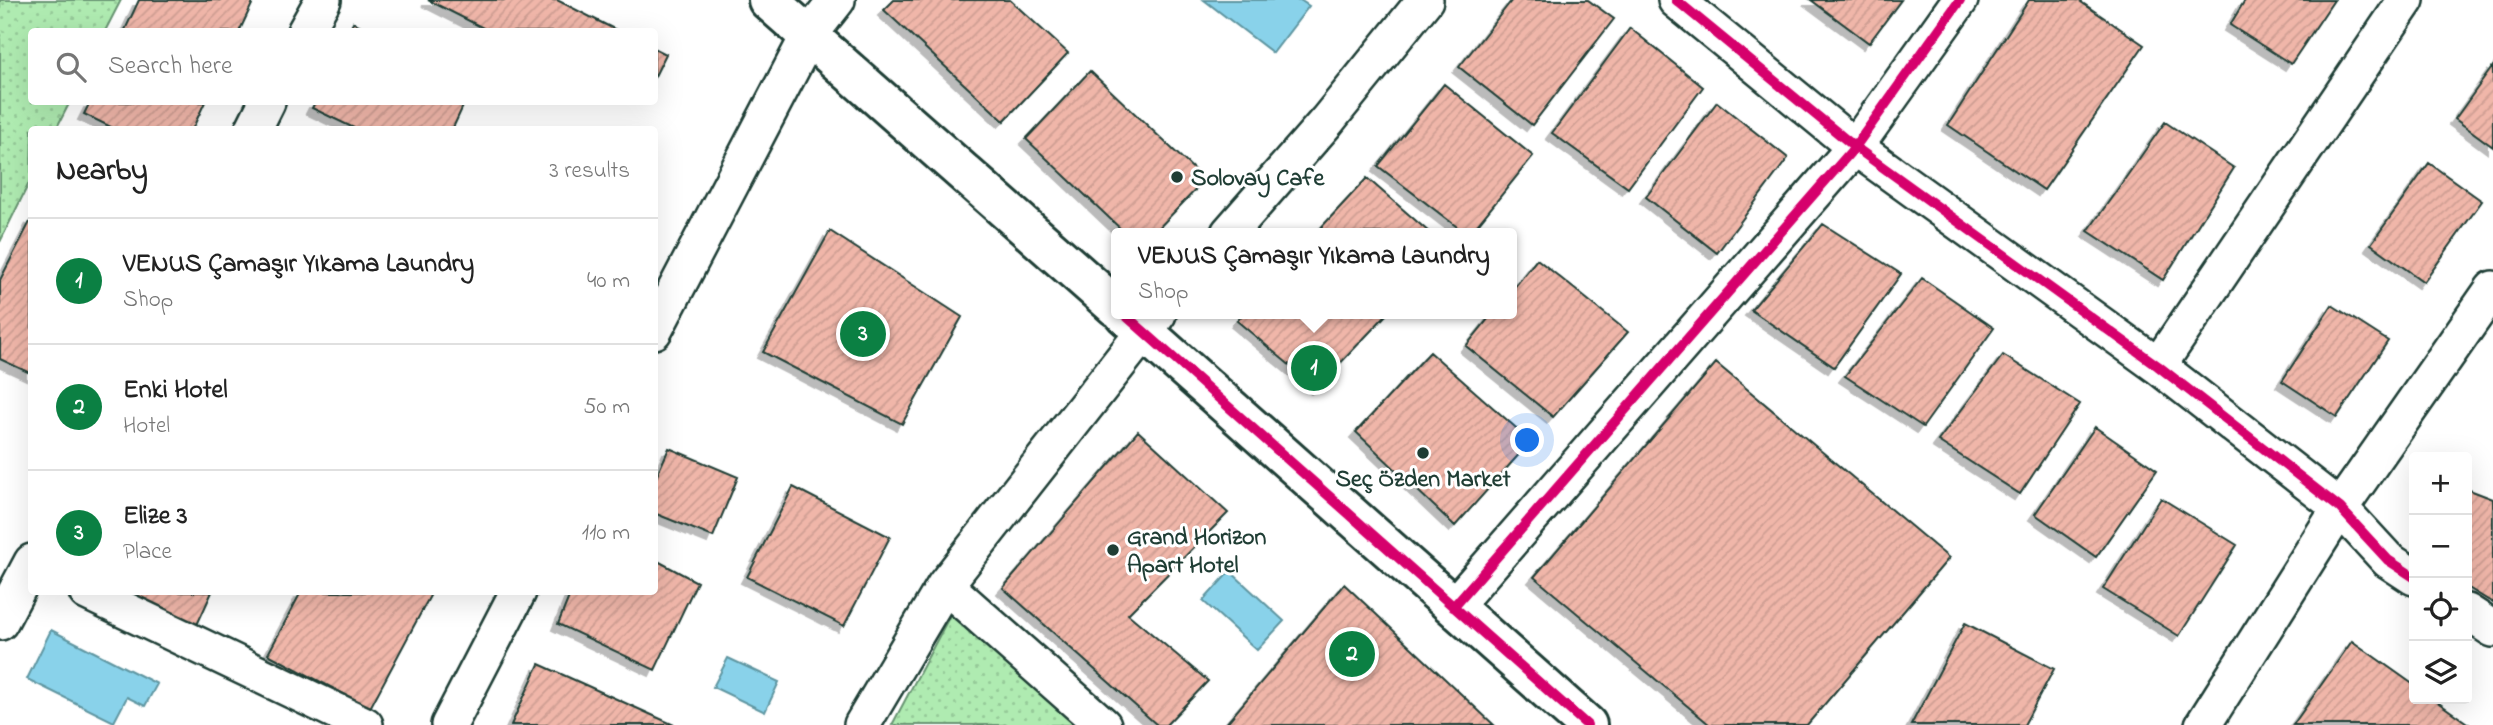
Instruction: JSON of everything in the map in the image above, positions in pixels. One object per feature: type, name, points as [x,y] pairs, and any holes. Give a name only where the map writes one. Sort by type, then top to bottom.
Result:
[{"type":"street","points":[[307,28],[323,0]]},
{"type":"street","points":[[768,0],[1111,296]]},
{"type":"street","points":[[658,323],[808,37],[837,0]]},
{"type":"street","points":[[1233,228],[1327,121],[1426,0]]},
{"type":"street","points":[[1676,0],[1855,148],[2158,366],[2340,508],[2388,560],[2409,574]]},
{"type":"street","points":[[1453,607],[1855,148],[1960,0]]},
{"type":"street","points":[[2158,366],[2406,0]]},
{"type":"street","points":[[255,126],[266,105]]},
{"type":"street","points":[[2203,725],[2340,508],[2493,289]]},
{"type":"street","points":[[863,725],[945,585],[1133,319]]},
{"type":"street","points":[[1138,319],[1453,607],[1587,725]]},
{"type":"street","points":[[0,622],[28,570]]},
{"type":"street","points":[[945,585],[1103,725]]},
{"type":"street","points":[[92,595],[365,725]]},
{"type":"street","points":[[449,725],[516,595]]},
{"type":"street","points":[[2472,615],[2493,629]]},
{"type":"green space","points":[[0,0],[121,0],[107,28],[28,28],[28,105],[68,105],[58,126],[28,126],[28,185],[0,242]]},
{"type":"green space","points":[[956,604],[1090,725],[892,725]]},
{"type":"water","points":[[1204,0],[1300,0],[1309,6],[1273,53]]},
{"type":"water","points":[[1230,571],[1284,621],[1257,650],[1203,601]]},
{"type":"water","points":[[51,630],[157,684],[145,706],[127,697],[114,722],[27,679]]},
{"type":"water","points":[[728,658],[779,682],[765,712],[713,687]]},
{"type":"building","points":[[139,0],[254,0],[241,28],[126,28]]},
{"type":"building","points":[[428,0],[557,0],[612,28],[483,28]]},
{"type":"building","points":[[894,0],[1010,0],[1068,53],[1004,121],[884,10]]},
{"type":"building","points":[[1512,0],[1588,0],[1614,19],[1532,125],[1459,67]]},
{"type":"building","points":[[1811,0],[1901,0],[1869,43]]},
{"type":"building","points":[[2029,0],[2078,0],[2144,45],[2044,190],[1948,125]]},
{"type":"building","points":[[2245,0],[2334,0],[2291,64],[2230,25]]},
{"type":"building","points":[[353,22],[364,28],[351,28]]},
{"type":"building","points":[[1630,28],[1703,87],[1628,188],[1552,133]]},
{"type":"building","points":[[658,50],[666,54],[658,70]]},
{"type":"building","points":[[2493,66],[2493,147],[2455,119]]},
{"type":"building","points":[[1090,71],[1205,180],[1159,228],[1120,228],[1026,139]]},
{"type":"building","points":[[1444,84],[1533,156],[1475,228],[1459,228],[1378,166]]},
{"type":"building","points":[[1717,102],[1788,158],[1717,253],[1646,197]]},
{"type":"building","points":[[88,105],[204,105],[194,126],[109,126],[84,114]]},
{"type":"building","points":[[314,105],[464,105],[454,126],[350,126],[312,108]]},
{"type":"building","points":[[2165,122],[2234,168],[2163,280],[2088,231]]},
{"type":"building","points":[[2429,163],[2482,201],[2424,282],[2371,244]]},
{"type":"building","points":[[1367,178],[1424,228],[1321,228]]},
{"type":"building","points":[[1823,224],[1901,274],[1834,367],[1751,310]]},
{"type":"building","points":[[28,226],[28,372],[0,359],[0,280]]},
{"type":"building","points":[[830,231],[962,317],[902,424],[763,352]]},
{"type":"building","points":[[1537,259],[1628,332],[1553,417],[1466,346],[1488,319],[1517,319],[1517,284]]},
{"type":"building","points":[[1922,278],[1994,328],[1923,427],[1845,376]]},
{"type":"building","points":[[2332,305],[2388,341],[2337,417],[2282,381]]},
{"type":"building","points":[[1239,319],[1382,319],[1317,388],[1237,321]]},
{"type":"building","points":[[1430,352],[1531,441],[1455,526],[1356,432]]},
{"type":"building","points":[[2003,355],[2080,404],[2020,494],[1938,441]]},
{"type":"building","points":[[1716,363],[1949,558],[1807,725],[1710,725],[1534,577]]},
{"type":"building","points":[[2095,427],[2157,470],[2096,557],[2035,514]]},
{"type":"building","name":"Grand Horizon Apart Hotel","points":[[1138,431],[1228,513],[1128,614],[1208,681],[1166,725],[1157,725],[1003,588]]},
{"type":"building","points":[[669,448],[738,477],[713,537],[658,515],[658,473]]},
{"type":"building","points":[[793,487],[890,537],[844,626],[747,577]]},
{"type":"building","points":[[2472,491],[2493,499],[2493,603],[2472,590]]},
{"type":"building","points":[[2161,498],[2237,545],[2179,636],[2103,589]]},
{"type":"building","points":[[658,561],[697,582],[655,670],[558,624],[570,595],[658,595]]},
{"type":"building","points":[[1344,584],[1494,725],[1225,725]]},
{"type":"building","points":[[128,595],[211,595],[197,625]]},
{"type":"building","points":[[299,595],[430,595],[370,708],[268,654]]},
{"type":"building","points":[[1965,623],[2054,669],[2024,725],[1911,725]]},
{"type":"building","points":[[2352,641],[2409,681],[2409,704],[2440,704],[2470,725],[2293,725]]},
{"type":"building","points":[[539,664],[674,725],[511,725]]},
{"type":"cycle path","points":[[1676,0],[1855,147],[2158,366],[2340,508],[2388,560],[2409,574]]},
{"type":"cycle path","points":[[1453,607],[1855,147],[1960,0]]},
{"type":"cycle path","points":[[1130,319],[1587,725]]},
{"type":"place","name":"Solovay Cafe","points":[[1177,177]]},
{"type":"place","name":"Elize 3","points":[[863,334]]},
{"type":"place","name":"VENUS Çamaşır Yıkama Laundry","points":[[1314,368]]},
{"type":"place","name":"Seç Özden Market","points":[[1423,453]]},
{"type":"place","name":"Grand Horizon Apart Hotel","points":[[1113,550]]},
{"type":"place","name":"Enki Hotel","points":[[1352,654]]}]
